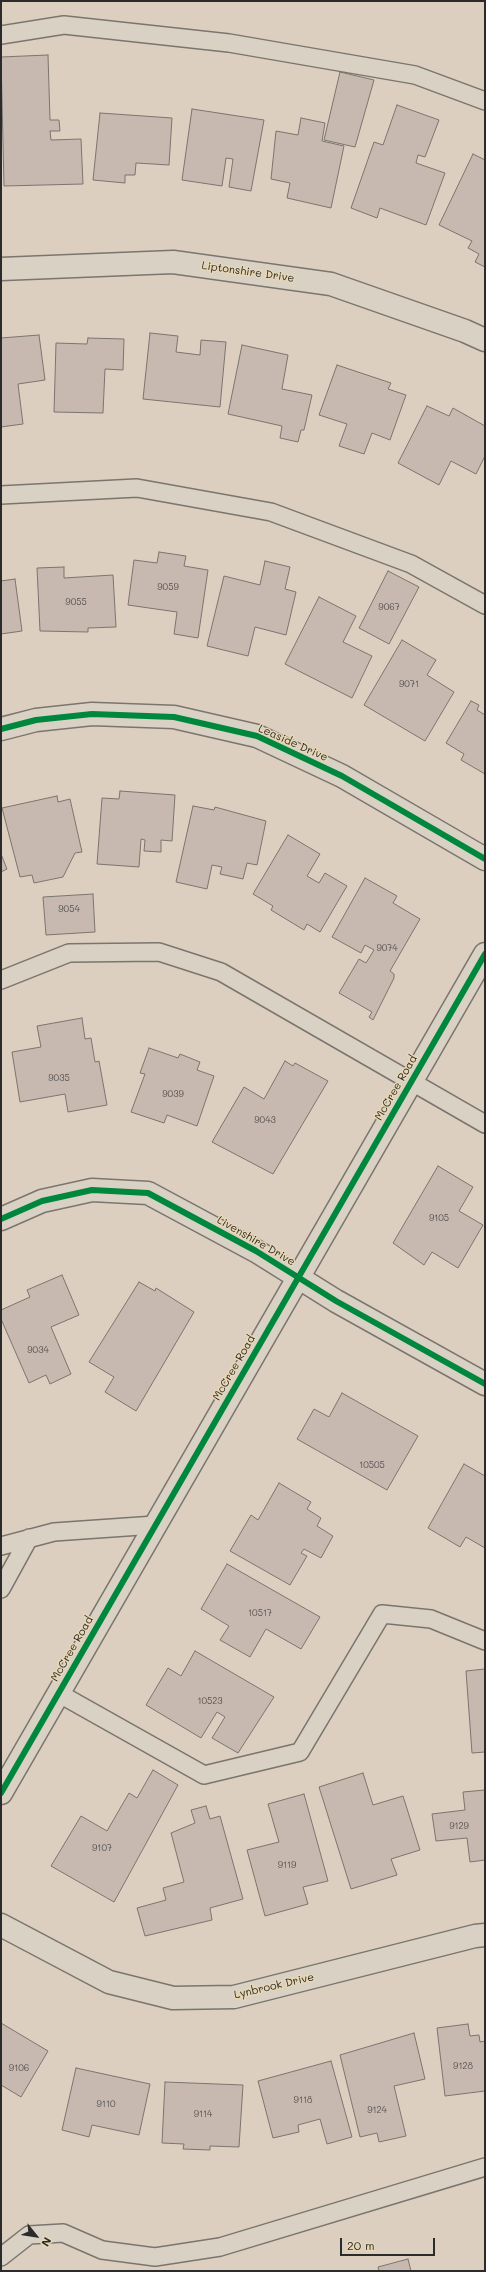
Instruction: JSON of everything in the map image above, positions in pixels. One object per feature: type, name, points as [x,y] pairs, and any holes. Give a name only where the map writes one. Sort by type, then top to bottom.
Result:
[{"type":"street","name":"Liptonshire Drive","points":[[1,269],[173,262],[331,284],[465,331],[485,340]]},
{"type":"street","name":"Leaside Drive","points":[[1,729],[36,720],[92,714],[174,717],[257,736],[342,776],[485,859]]},
{"type":"street","name":"McCree Road","points":[[1,1793],[485,954]]},
{"type":"street","name":"Livenshire Drive","points":[[1,1219],[42,1201],[92,1190],[148,1193],[256,1251],[336,1301],[485,1384]]},
{"type":"street","name":"Lynbrook Drive","points":[[1,1925],[109,1982],[173,1998],[234,1997],[476,1936],[485,1936]]},
{"type":"lane","points":[[1,35],[64,25],[229,43],[415,75],[485,101]]},
{"type":"lane","points":[[1,495],[137,488],[270,512],[411,564],[485,605]]},
{"type":"lane","points":[[1,980],[68,953],[159,952],[221,972],[485,1124]]},
{"type":"lane","points":[[1,1546],[54,1532],[155,1525]]},
{"type":"lane","points":[[1,1589],[29,1538]]},
{"type":"lane","points":[[58,1693],[204,1775],[300,1752],[382,1614],[431,1619],[485,1642]]},
{"type":"lane","points":[[1,2257],[29,2235],[36,2234],[63,2233],[102,2250],[155,2257],[220,2247],[485,2167]]},
{"type":"building","points":[[48,55],[50,120],[59,120],[60,131],[50,131],[51,140],[81,139],[83,184],[4,186],[1,57]]},
{"type":"building","points":[[340,72],[374,80],[355,147],[324,140]]},
{"type":"building","points":[[397,105],[439,120],[425,157],[418,155],[416,163],[445,173],[426,225],[380,208],[377,218],[351,208],[374,142],[383,145]]},
{"type":"building","points":[[192,109],[264,120],[251,191],[229,187],[233,159],[226,158],[222,186],[182,180]]},
{"type":"building","points":[[100,113],[172,118],[169,165],[136,163],[135,175],[125,175],[125,183],[93,180]]},
{"type":"building","points":[[301,118],[325,123],[322,141],[344,146],[331,208],[287,198],[290,183],[271,179],[276,131],[298,135]]},
{"type":"building","points":[[473,154],[485,160],[485,267],[475,262],[479,254],[468,248],[472,241],[439,225]]},
{"type":"building","points":[[150,333],[178,336],[176,352],[200,355],[201,340],[226,342],[220,407],[143,399]]},
{"type":"building","points":[[39,335],[45,380],[18,384],[23,424],[1,427],[1,338]]},
{"type":"building","points":[[88,338],[124,339],[123,370],[105,369],[103,413],[54,412],[56,343],[87,344]]},
{"type":"building","points":[[242,345],[288,355],[282,389],[312,395],[304,430],[301,430],[298,442],[280,438],[282,426],[228,414]]},
{"type":"building","points":[[337,365],[391,383],[388,389],[406,395],[390,440],[372,433],[364,454],[339,446],[347,424],[319,415]]},
{"type":"building","points":[[427,406],[449,416],[453,408],[485,426],[485,456],[476,474],[451,461],[439,485],[398,463]]},
{"type":"building","points":[[159,552],[186,556],[184,566],[208,570],[198,638],[174,634],[177,612],[128,605],[134,560],[157,563]]},
{"type":"building","points":[[265,561],[290,567],[285,589],[296,592],[286,635],[255,627],[248,656],[207,646],[224,576],[260,585]]},
{"type":"building","points":[[64,567],[64,578],[113,575],[116,627],[88,628],[88,632],[40,631],[37,568]]},
{"type":"building","points":[[388,571],[419,587],[389,644],[359,628]]},
{"type":"building","points":[[15,579],[22,631],[1,634],[1,581]]},
{"type":"building","points":[[319,597],[356,616],[343,642],[372,656],[352,698],[285,664]]},
{"type":"building","points":[[402,640],[436,660],[427,675],[454,692],[425,741],[364,705]]},
{"type":"building","points":[[471,701],[479,705],[477,710],[485,715],[485,774],[461,760],[464,754],[446,743]]},
{"type":"building","points":[[120,791],[175,795],[172,841],[161,840],[161,852],[144,851],[145,840],[141,839],[139,867],[97,864],[102,798],[119,799]]},
{"type":"building","points":[[57,796],[58,802],[70,799],[82,852],[75,853],[63,877],[34,883],[32,875],[20,877],[2,808]]},
{"type":"building","points":[[193,806],[214,810],[215,807],[266,821],[257,865],[247,863],[243,879],[220,874],[222,867],[212,865],[207,889],[176,882]]},
{"type":"building","points":[[288,835],[320,854],[307,876],[319,883],[325,873],[347,886],[320,932],[307,924],[304,930],[271,910],[273,906],[253,894]]},
{"type":"building","points":[[1,854],[7,869],[1,872]]},
{"type":"building","points":[[365,878],[397,896],[393,903],[420,919],[390,971],[394,974],[394,978],[373,1020],[369,1017],[372,1012],[339,993],[359,959],[366,963],[374,950],[365,945],[361,953],[332,937]]},
{"type":"building","points":[[93,894],[95,932],[46,935],[43,897]]},
{"type":"building","points":[[82,1018],[85,1039],[91,1038],[95,1062],[99,1061],[107,1105],[68,1112],[65,1094],[20,1102],[12,1052],[41,1047],[37,1026]]},
{"type":"building","points":[[149,1048],[178,1058],[180,1054],[200,1062],[197,1070],[214,1076],[197,1126],[167,1115],[164,1123],[131,1112],[145,1074],[140,1073]]},
{"type":"building","points":[[285,1061],[293,1066],[295,1063],[328,1081],[273,1174],[212,1142],[244,1087],[264,1099]]},
{"type":"building","points":[[438,1166],[473,1187],[459,1211],[483,1225],[458,1268],[432,1252],[424,1265],[393,1243]]},
{"type":"building","points":[[62,1275],[79,1315],[51,1327],[71,1374],[50,1384],[46,1375],[29,1383],[1,1319],[1,1310],[30,1297],[27,1290]]},
{"type":"building","points":[[139,1282],[155,1291],[156,1288],[194,1312],[136,1411],[105,1392],[114,1377],[89,1362]]},
{"type":"building","points":[[342,1393],[418,1436],[387,1490],[297,1439],[314,1409],[329,1417]]},
{"type":"building","points":[[464,1464],[485,1476],[485,1548],[466,1537],[460,1547],[428,1528]]},
{"type":"building","points":[[279,1483],[311,1502],[307,1509],[321,1518],[317,1526],[333,1536],[321,1558],[304,1549],[301,1553],[307,1556],[290,1585],[230,1551],[251,1515],[258,1520]]},
{"type":"building","points":[[227,1564],[320,1617],[301,1649],[266,1629],[250,1657],[220,1640],[229,1626],[201,1609]]},
{"type":"building","points":[[195,1651],[274,1697],[238,1753],[212,1738],[225,1717],[217,1712],[201,1738],[146,1705],[168,1668],[181,1676]]},
{"type":"building","points":[[485,1669],[485,1752],[472,1753],[466,1671]]},
{"type":"building","points":[[153,1770],[178,1785],[114,1902],[51,1866],[81,1816],[107,1831],[129,1793],[137,1798]]},
{"type":"building","points":[[363,1773],[373,1805],[403,1796],[420,1850],[391,1859],[397,1875],[351,1889],[319,1787]]},
{"type":"building","points":[[485,1790],[485,1860],[470,1862],[467,1838],[436,1841],[432,1814],[465,1810],[463,1792]]},
{"type":"building","points":[[304,1794],[328,1881],[303,1887],[308,1904],[265,1916],[247,1850],[279,1842],[268,1804]]},
{"type":"building","points":[[206,1806],[210,1819],[220,1816],[243,1899],[210,1908],[212,1920],[145,1936],[137,1908],[166,1900],[163,1888],[184,1882],[171,1833],[195,1823],[191,1810]]},
{"type":"building","points":[[1,2023],[48,2051],[21,2097],[1,2085]]},
{"type":"building","points":[[468,2024],[470,2036],[479,2035],[480,2042],[485,2041],[485,2091],[445,2096],[437,2028]]},
{"type":"building","points":[[414,2033],[425,2079],[394,2086],[406,2136],[379,2142],[377,2133],[360,2137],[340,2055]]},
{"type":"building","points":[[331,2061],[352,2137],[327,2144],[320,2119],[298,2125],[299,2132],[273,2138],[258,2081]]},
{"type":"building","points":[[76,2068],[150,2084],[139,2135],[92,2125],[89,2137],[62,2130]]},
{"type":"building","points":[[165,2082],[243,2085],[239,2147],[210,2146],[210,2150],[183,2149],[184,2144],[162,2143]]},
{"type":"building","points":[[408,2259],[411,2271],[379,2271],[378,2267]]},
{"type":"cycle path","points":[[1,729],[36,720],[92,714],[174,717],[257,736],[342,776],[485,859]]},
{"type":"cycle path","points":[[1,1793],[485,954]]},
{"type":"cycle path","points":[[1,1219],[42,1201],[92,1190],[148,1193],[256,1251],[336,1301],[485,1384]]}]
